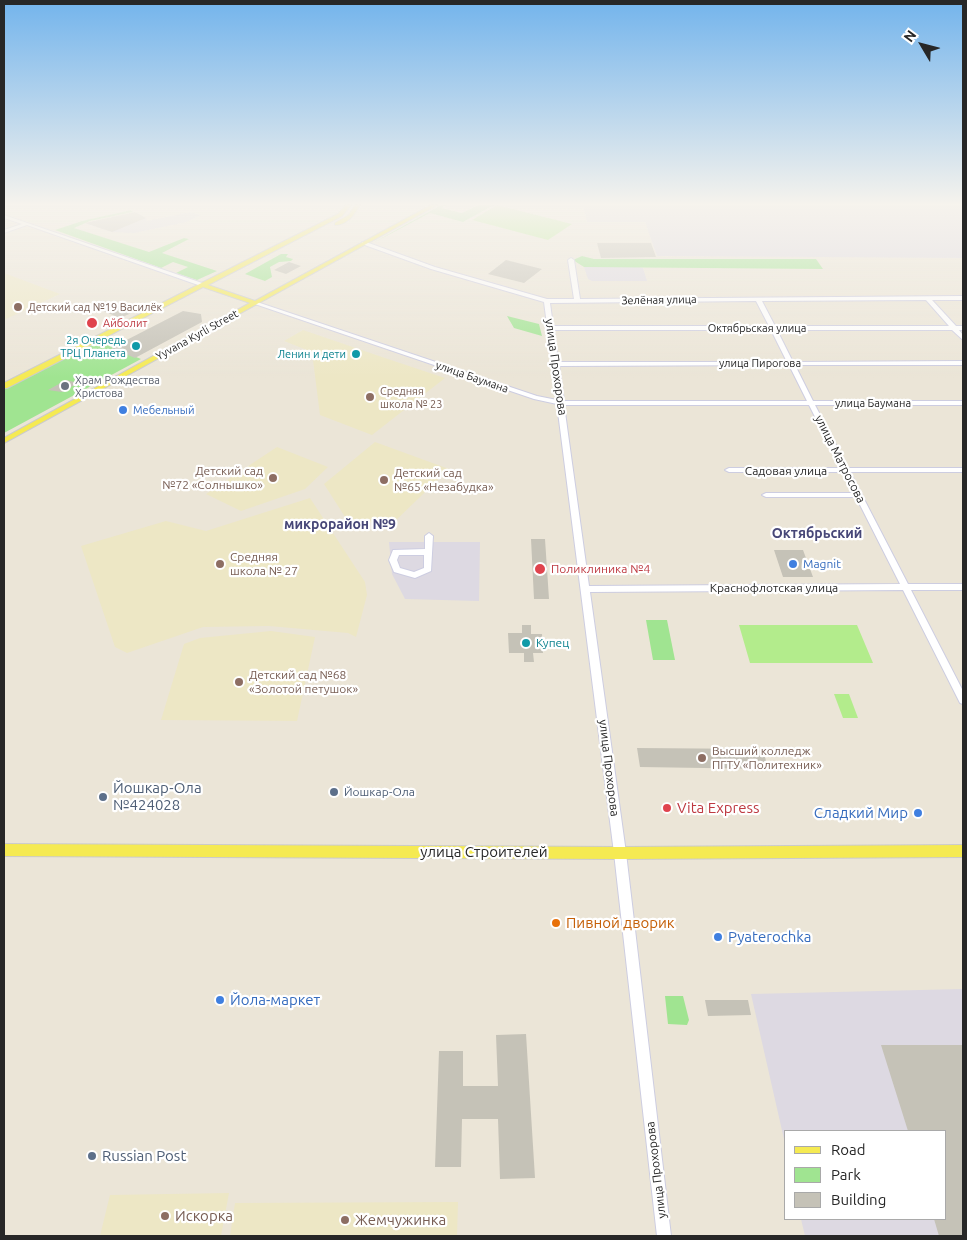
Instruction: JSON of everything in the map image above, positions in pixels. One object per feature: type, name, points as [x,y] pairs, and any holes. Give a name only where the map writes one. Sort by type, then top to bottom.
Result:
[{"type":"main road","points":[[4,386],[247,263]]},
{"type":"main road","points":[[212,288],[261,263]]},
{"type":"main road","name":"Yyvana Kyrli Street","points":[[4,441],[328,263]]},
{"type":"main road","name":"улица Баумана","points":[[203,285],[255,303]]},
{"type":"main road","name":"улица Строителей","points":[[4,850],[620,853],[963,851]]},
{"type":"street","name":"улица Баумана","points":[[139,263],[203,285]]},
{"type":"street","name":"Зелёная улица","points":[[419,263],[547,301],[963,298]]},
{"type":"street","points":[[571,263],[577,301]]},
{"type":"street","points":[[928,298],[963,338]]},
{"type":"street","name":"улица Матросова","points":[[758,299],[963,700]]},
{"type":"street","name":"улица Прохорова","points":[[547,301],[620,853],[664,1236]]},
{"type":"street","name":"улица Баумана","points":[[255,303],[536,398],[562,403],[963,403]]},
{"type":"street","name":"Октябрьская улица","points":[[551,328],[963,328]]},
{"type":"street","name":"улица Пирогова","points":[[556,364],[963,362]]},
{"type":"street","name":"Садовая улица","points":[[729,470],[963,470]]},
{"type":"street","points":[[766,495],[858,495]]},
{"type":"street","points":[[429,536],[429,552],[428,569],[415,575],[397,570],[393,560],[396,552],[429,552]]},
{"type":"street","name":"Краснофлотская улица","points":[[586,588],[963,587]]},
{"type":"shaded area","points":[[584,267],[639,267],[643,268],[647,281],[592,281],[588,279]]},
{"type":"shaded area","name":"Детский сад №19 Василёк","points":[[4,273],[60,294],[4,320]]},
{"type":"shaded area","name":"Средняя школа № 23","points":[[303,330],[445,378],[372,435],[320,415],[312,352],[284,341]]},
{"type":"shaded area","name":"Детский сад №65 «Незабудка»","points":[[375,442],[449,469],[391,525],[347,520],[324,484]]},
{"type":"shaded area","name":"Детский сад №72 «Солнышко»","points":[[277,447],[328,467],[305,489],[241,511],[206,494]]},
{"type":"shaded area","name":"Средняя школа № 27","points":[[310,498],[365,582],[367,595],[356,637],[348,633],[269,626],[203,627],[127,653],[115,647],[81,546],[166,521],[206,531]]},
{"type":"shaded area","points":[[389,542],[480,542],[479,601],[405,599],[392,574]]},
{"type":"shaded area","name":"Детский сад №68 «Золотой петушок»","points":[[271,631],[315,637],[297,721],[161,720],[184,644],[200,638]]},
{"type":"shaded area","points":[[963,989],[963,1236],[805,1236],[801,1220],[947,1220],[947,1130],[784,1130],[784,1139],[751,994]]},
{"type":"shaded area","name":"Искорка","points":[[229,1193],[221,1236],[100,1236],[110,1195]]},
{"type":"shaded area","name":"Жемчужинка","points":[[458,1202],[457,1236],[230,1236],[235,1203]]},
{"type":"green space","points":[[147,263],[171,263],[161,268]]},
{"type":"green space","points":[[176,263],[192,263],[217,271],[197,280],[176,273],[188,267]]},
{"type":"green space","points":[[265,263],[277,263],[270,267],[272,277],[265,281],[245,274]]},
{"type":"green space","points":[[578,263],[819,263],[823,269],[584,267]]},
{"type":"green space","points":[[507,316],[539,324],[542,336],[514,328]]},
{"type":"green space","points":[[103,338],[114,343],[109,346],[141,359],[4,433],[4,389]]},
{"type":"green space","points":[[646,620],[667,620],[675,660],[653,660]]},
{"type":"green space","points":[[739,625],[857,625],[873,663],[750,663]]},
{"type":"green space","points":[[834,694],[849,694],[858,718],[843,718]]},
{"type":"green space","points":[[665,996],[683,996],[689,1020],[687,1025],[668,1024]]},
{"type":"building","points":[[287,263],[301,266],[286,274],[274,270]]},
{"type":"building","points":[[502,263],[517,263],[542,269],[524,283],[488,274]]},
{"type":"building","points":[[116,305],[134,312],[120,318],[103,311]]},
{"type":"building","points":[[183,311],[201,314],[202,322],[135,358],[111,348]]},
{"type":"building","points":[[66,380],[78,383],[62,392],[48,390]]},
{"type":"building","name":"Поликлиника №4","points":[[531,539],[545,539],[549,599],[534,599]]},
{"type":"building","name":"Magnit","points":[[774,550],[803,550],[813,577],[783,577]]},
{"type":"building","name":"Купец","points":[[522,625],[531,625],[531,634],[542,634],[543,653],[533,653],[534,662],[524,662],[524,653],[509,653],[508,633],[522,633]]},
{"type":"building","name":"Высший колледж ПГТУ «Политехник»","points":[[637,748],[763,749],[768,769],[640,767]]},
{"type":"building","points":[[705,1000],[748,1000],[751,1015],[708,1016]]},
{"type":"building","points":[[526,1034],[535,1178],[500,1179],[498,1119],[462,1119],[461,1167],[435,1167],[439,1051],[463,1051],[463,1086],[498,1086],[496,1035]]},
{"type":"building","points":[[881,1045],[963,1045],[963,1236],[939,1236],[934,1220],[947,1220],[947,1130],[908,1130]]},
{"type":"place","name":"Детский сад №19 Василёк","points":[[18,307]]},
{"type":"place","name":"Айболит","points":[[92,323]]},
{"type":"place","name":"2я Очередь ТРЦ Планета","points":[[136,346]]},
{"type":"place","name":"Ленин и дети","points":[[356,354]]},
{"type":"place","name":"Храм Рождества Христова","points":[[65,386]]},
{"type":"place","name":"Средняя школа № 23","points":[[370,397]]},
{"type":"place","name":"Мебельный","points":[[123,410]]},
{"type":"place","name":"Детский сад №72 «Солнышко»","points":[[273,478]]},
{"type":"place","name":"Детский сад №65 «Незабудка»","points":[[384,480]]},
{"type":"place","name":"Средняя школа № 27","points":[[220,564]]},
{"type":"place","name":"Magnit","points":[[793,564]]},
{"type":"place","name":"Поликлиника №4","points":[[540,569]]},
{"type":"place","name":"Купец","points":[[526,643]]},
{"type":"place","name":"Детский сад №68 «Золотой петушок»","points":[[239,682]]},
{"type":"place","name":"Высший колледж ПГТУ «Политехник»","points":[[702,758]]},
{"type":"place","name":"Йошкар-Ола","points":[[334,792]]},
{"type":"place","name":"Йошкар-Ола №424028","points":[[103,797]]},
{"type":"place","name":"Vita Express","points":[[667,808]]},
{"type":"place","name":"Сладкий Мир","points":[[918,813]]},
{"type":"place","name":"Пивной дворик","points":[[556,923]]},
{"type":"place","name":"Pyaterochka","points":[[718,937]]},
{"type":"place","name":"Йола-маркет","points":[[220,1000]]},
{"type":"place","name":"Russian Post","points":[[92,1156]]},
{"type":"place","name":"Искорка","points":[[165,1216]]},
{"type":"place","name":"Жемчужинка","points":[[345,1220]]},
{"type":"district","name":"микрорайон №9","points":[[340,524]]},
{"type":"district","name":"Октябрьский","points":[[817,533]]}]
